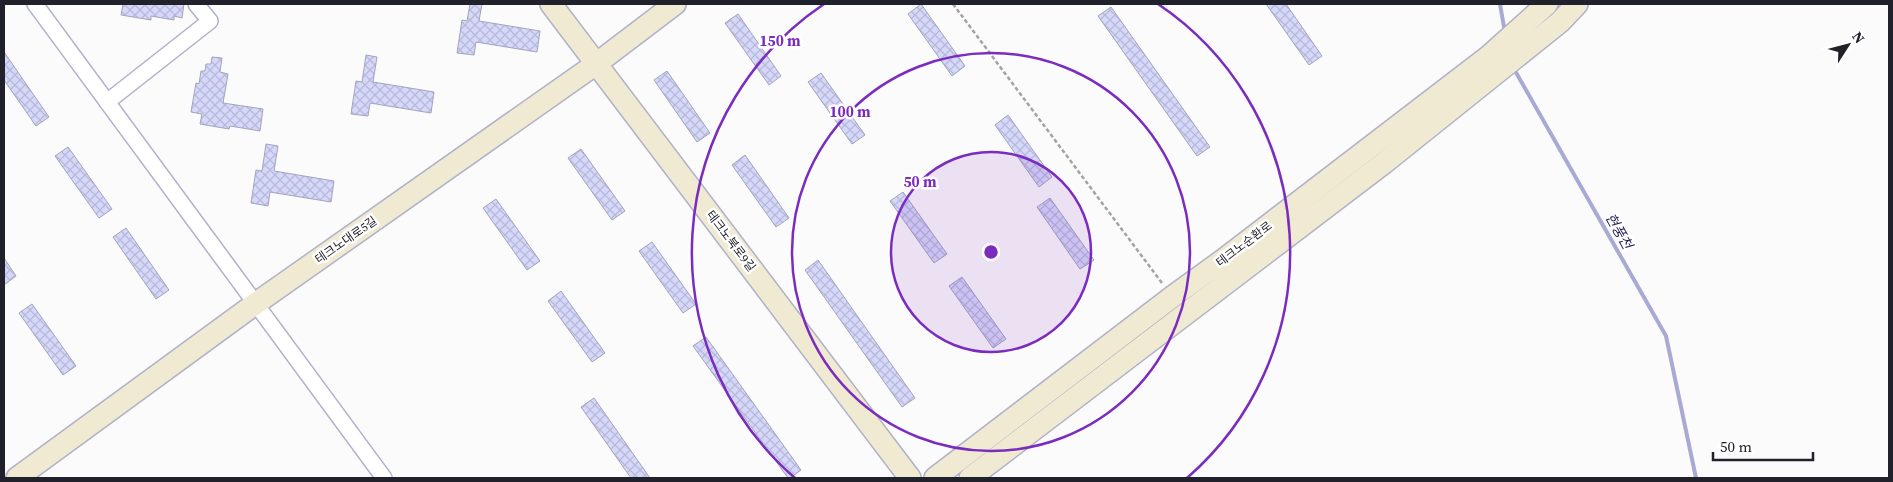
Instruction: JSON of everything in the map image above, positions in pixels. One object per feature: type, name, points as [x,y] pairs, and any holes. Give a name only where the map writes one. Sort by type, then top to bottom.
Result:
[{"type":"street","points":[[35,4],[384,478]]},
{"type":"street","points":[[107,102],[210,21],[196,4]]},
{"type":"street","name":"테크노북로9길","points":[[551,4],[910,478]]},
{"type":"street","name":"테크노대로5길","points":[[17,478],[255,304],[596,64],[676,4]]},
{"type":"street","name":"테크노순환로","points":[[970,478],[1384,163],[1498,59],[1547,4]]},
{"type":"street","name":"테크노순환로","points":[[935,478],[1172,297],[1498,59],[1560,22],[1577,4]]},
{"type":"path","points":[[953,4],[1172,297]]},
{"type":"building","points":[[123,4],[184,4],[182,18],[174,16],[174,20],[151,16],[151,20],[121,15]]},
{"type":"building","points":[[470,4],[482,4],[479,21],[540,31],[537,52],[476,42],[474,55],[457,53],[462,20],[467,21]]},
{"type":"building","points":[[921,4],[965,66],[952,76],[908,14]]},
{"type":"building","points":[[1266,4],[1286,4],[1322,56],[1309,65]]},
{"type":"building","points":[[1111,7],[1210,147],[1197,156],[1098,16]]},
{"type":"building","points":[[738,14],[781,76],[769,85],[725,23]]},
{"type":"building","points":[[4,52],[49,117],[36,126],[4,80]]},
{"type":"building","points":[[366,55],[377,57],[373,82],[434,92],[431,113],[370,103],[368,116],[351,114],[356,81],[362,82]]},
{"type":"building","points":[[212,57],[222,58],[220,72],[228,74],[223,103],[263,109],[260,131],[230,126],[229,129],[200,124],[202,114],[191,112],[196,83],[199,84],[201,71],[205,71],[206,64],[211,64]]},
{"type":"building","points":[[667,71],[710,133],[697,142],[654,80]]},
{"type":"building","points":[[821,73],[865,135],[852,144],[808,82]]},
{"type":"building","points":[[1008,115],[1052,177],[1039,187],[995,125]]},
{"type":"building","points":[[266,144],[278,146],[274,171],[334,181],[331,202],[270,192],[268,206],[251,203],[256,170],[262,171]]},
{"type":"building","points":[[68,147],[112,209],[99,218],[55,156]]},
{"type":"building","points":[[581,149],[625,211],[612,220],[568,158]]},
{"type":"building","points":[[745,155],[789,218],[776,227],[732,165]]},
{"type":"building","points":[[903,192],[947,254],[934,263],[890,201]]},
{"type":"building","points":[[1050,198],[1094,260],[1080,269],[1037,207]]},
{"type":"building","points":[[496,199],[540,261],[527,270],[483,208]]},
{"type":"building","points":[[126,228],[169,290],[156,299],[113,237]]},
{"type":"building","points":[[652,242],[696,304],[683,313],[639,251]]},
{"type":"building","points":[[4,258],[16,276],[4,285]]},
{"type":"building","points":[[818,260],[915,398],[902,407],[805,270]]},
{"type":"building","points":[[962,277],[1006,339],[993,348],[949,286]]},
{"type":"building","points":[[561,291],[605,353],[592,362],[548,301]]},
{"type":"building","points":[[32,304],[76,366],[63,375],[19,313]]},
{"type":"building","points":[[706,337],[801,470],[790,478],[788,478],[693,346]]},
{"type":"building","points":[[594,398],[650,478],[631,478],[581,407]]},
{"type":"waterway","name":"현풍천","points":[[1500,4],[1505,33]]},
{"type":"waterway","name":"현풍천","points":[[1514,69],[1666,336],[1696,478]]}]
